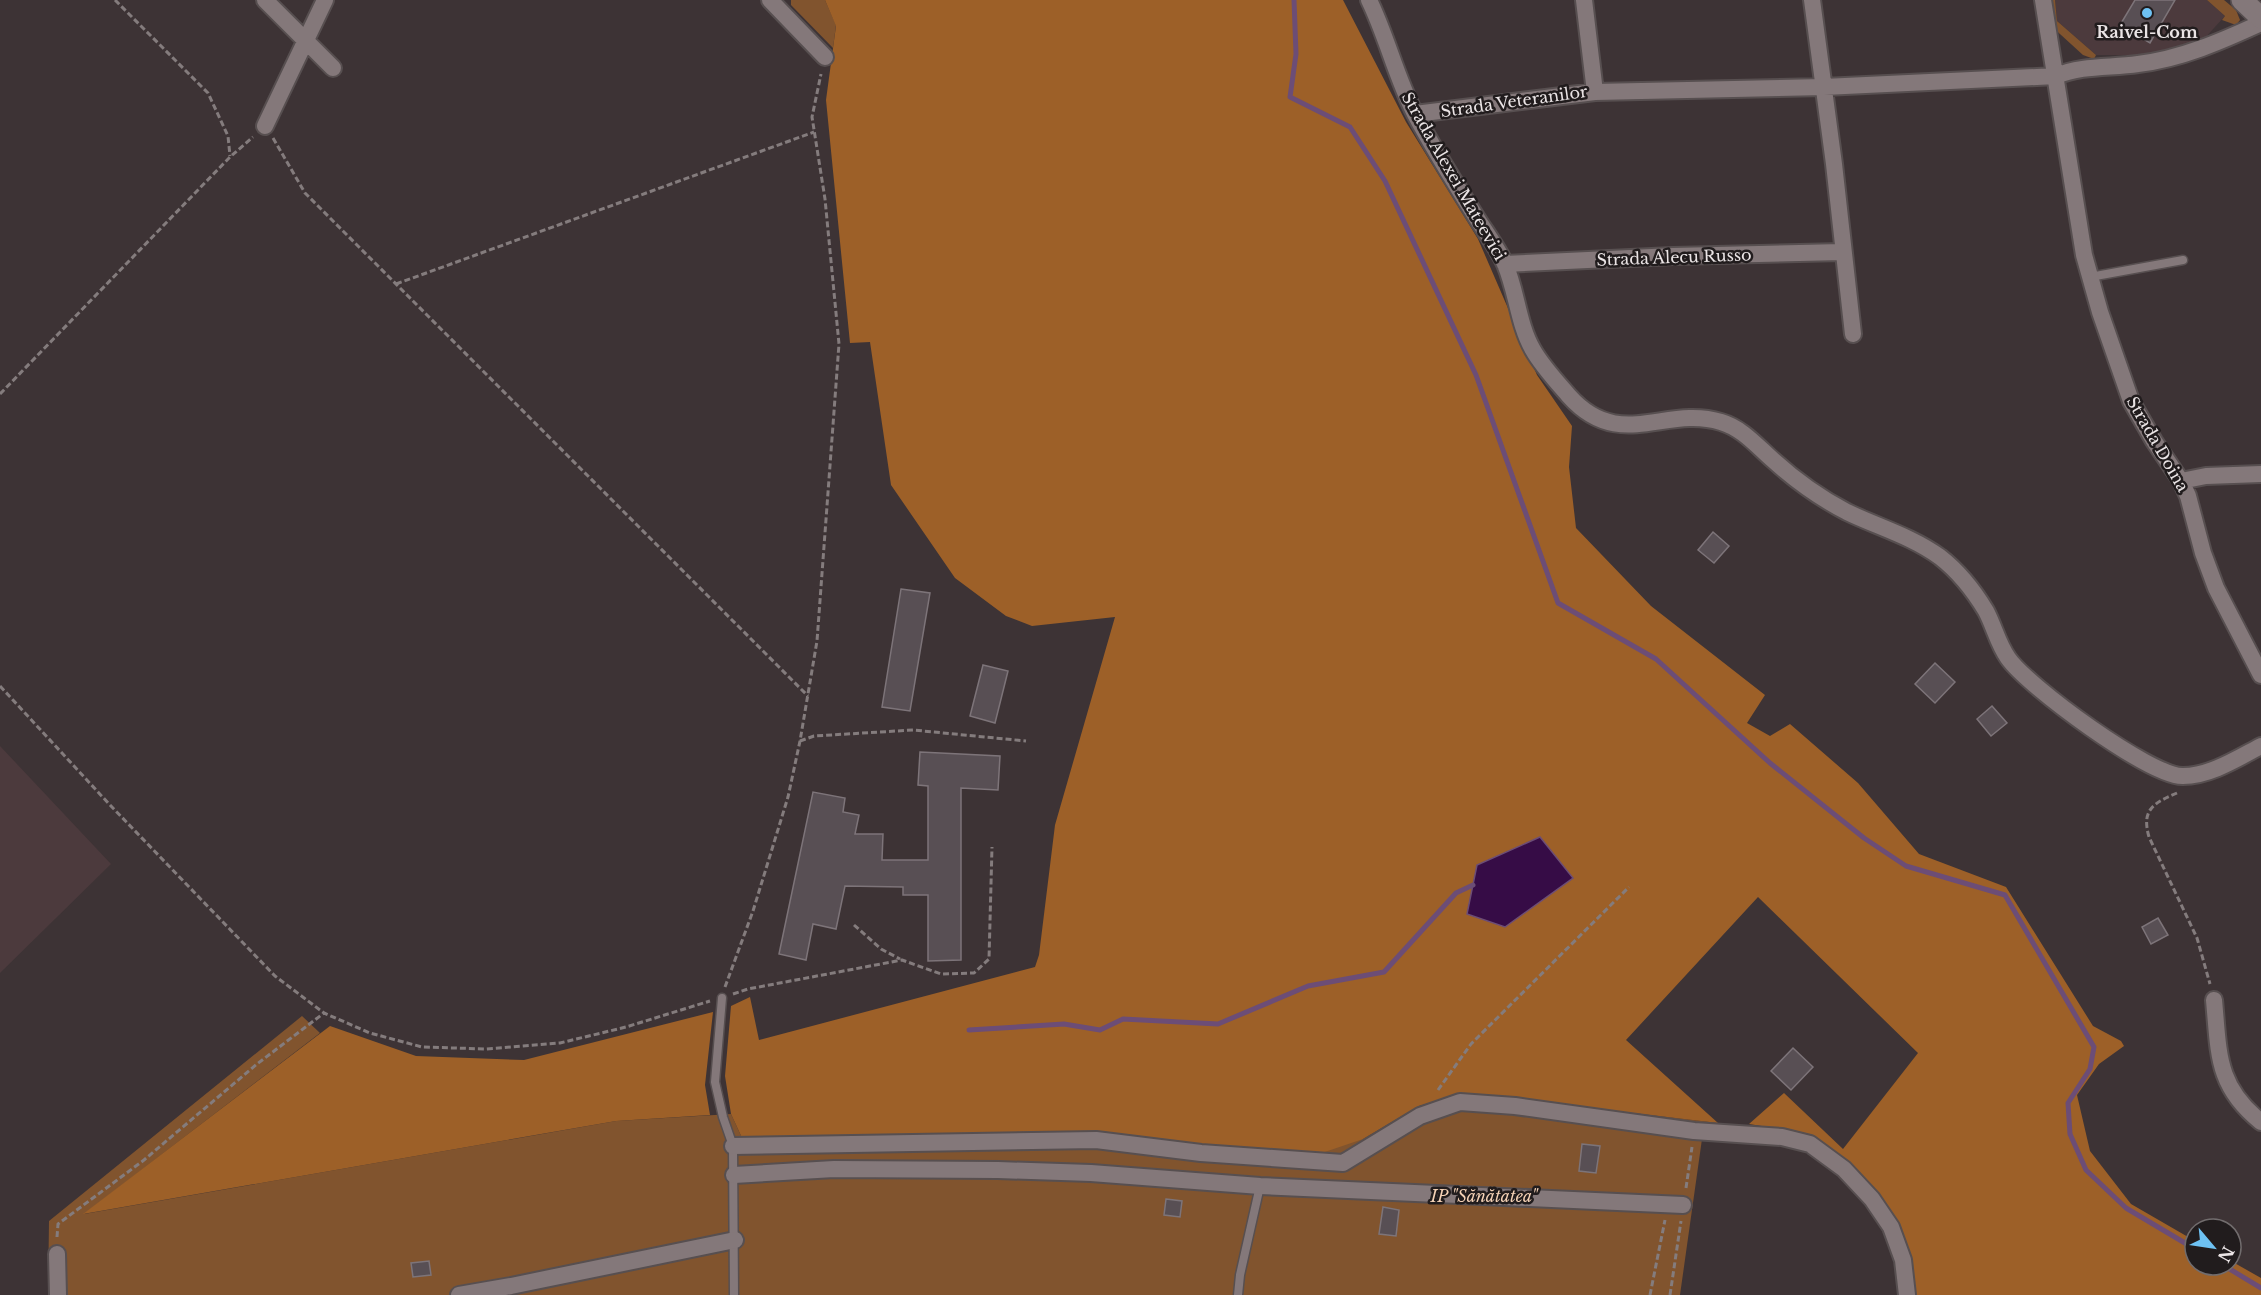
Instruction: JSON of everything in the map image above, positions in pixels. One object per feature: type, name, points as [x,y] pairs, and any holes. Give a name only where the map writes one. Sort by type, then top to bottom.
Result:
[{"type":"street","points":[[266,0],[333,68]]},
{"type":"street","points":[[265,126],[325,0]]},
{"type":"street","name":"Strada Alexei Mateevici","points":[[1369,0],[1415,114],[1505,264],[1533,351],[1585,411],[1599,420],[1616,424],[1707,418],[1739,430],[1797,481],[1846,512],[1916,542],[1940,557],[1963,579],[1985,611],[2006,655],[2017,669],[2046,696],[2157,768],[2182,776],[2198,773],[2230,763],[2261,746]]},
{"type":"street","name":"Strada Veteranilor","points":[[1415,114],[1594,92],[1584,0]]},
{"type":"street","points":[[1812,0],[1853,334]]},
{"type":"street","name":"Strada Doina","points":[[2043,0],[2075,204],[2090,277],[2100,312],[2131,401],[2154,441],[2181,480],[2216,588],[2261,675]]},
{"type":"street","points":[[2242,0],[2261,18]]},
{"type":"street","points":[[777,4],[825,57]]},
{"type":"street","points":[[1594,92],[1824,87],[2055,76],[2070,70],[2139,64],[2211,46],[2261,23]]},
{"type":"street","name":"Strada Alecu Russo","points":[[1505,264],[1673,256],[1842,252]]},
{"type":"street","points":[[2181,480],[2206,476],[2261,474]]},
{"type":"street","points":[[2214,1000],[2221,1065],[2228,1086],[2248,1112],[2261,1122]]},
{"type":"street","points":[[733,1146],[1096,1140],[1201,1153],[1343,1163],[1420,1116],[1460,1102],[1515,1106],[1694,1131],[1782,1137],[1810,1144],[1844,1168],[1872,1199],[1891,1227],[1903,1260],[1907,1295]]},
{"type":"street","points":[[734,1175],[834,1169],[998,1170],[1091,1173],[1260,1186],[1676,1205]]},
{"type":"street","points":[[459,1295],[511,1287],[735,1240]]},
{"type":"street","points":[[57,1254],[58,1295]]},
{"type":"lane","points":[[2090,277],[2183,260]]},
{"type":"lane","points":[[722,998],[715,1082],[733,1146],[734,1295]]},
{"type":"lane","points":[[1239,1295],[1240,1275],[1260,1186]]},
{"type":"path","points":[[115,0],[208,93],[228,136],[230,157]]},
{"type":"path","points":[[722,998],[788,797],[817,641],[839,344],[825,199],[812,117],[825,57]]},
{"type":"path","points":[[0,394],[230,157],[265,126],[305,193],[808,696]]},
{"type":"path","points":[[396,284],[815,132]]},
{"type":"path","points":[[0,686],[274,976],[324,1013],[370,1033],[422,1047],[486,1049],[560,1043],[626,1027],[748,989],[902,960]]},
{"type":"path","points":[[800,741],[814,736],[913,730],[1026,741]]},
{"type":"path","points":[[2198,773],[2178,792],[2155,803],[2148,813],[2145,824],[2148,837],[2197,938],[2206,964],[2214,1000]]},
{"type":"path","points":[[854,925],[880,949],[902,960],[940,974],[974,973],[989,959],[992,847]]},
{"type":"path","points":[[1420,1116],[1471,1044],[1629,887]]},
{"type":"path","points":[[57,1254],[58,1224],[144,1160],[257,1064],[324,1013]]},
{"type":"path","points":[[1650,1295],[1676,1205]]},
{"type":"shaded area","points":[[825,0],[1343,0],[1406,122],[1478,239],[1537,375],[1572,426],[1569,467],[1576,528],[1651,606],[1765,695],[1747,723],[1770,736],[1790,724],[1858,783],[1919,854],[2006,887],[2093,1026],[2121,1041],[2124,1046],[2099,1064],[2077,1095],[2090,1151],[2131,1204],[2183,1234],[2183,1277],[2243,1277],[2243,1268],[2261,1278],[2261,1295],[1912,1295],[1873,1190],[1787,1130],[1749,1124],[1784,1093],[1843,1149],[1918,1053],[1758,897],[1626,1040],[1718,1123],[1479,1095],[1457,1095],[1419,1106],[1363,1139],[1310,1157],[1099,1133],[743,1140],[731,1114],[725,1076],[731,1006],[750,997],[759,1040],[1035,967],[1039,955],[1055,825],[1115,617],[1032,626],[1006,616],[955,578],[891,485],[870,342],[850,343],[826,100],[836,26]]},
{"type":"shaded area","name":"Raivel-Com","points":[[2055,0],[2207,0],[2225,16],[2204,39],[2148,55],[2096,55],[2057,21]]},
{"type":"shaded area","points":[[0,746],[111,864],[0,973]]},
{"type":"shaded area","points":[[1540,837],[1573,878],[1505,927],[1467,914],[1477,865]]},
{"type":"shaded area","points":[[713,1012],[705,1085],[710,1115],[616,1121],[83,1214],[330,1026],[416,1056],[524,1060]]},
{"type":"green space","points":[[791,0],[825,0],[836,25],[833,48],[791,5]]},
{"type":"green space","points":[[2047,0],[2055,0],[2057,21],[2096,55],[2094,59],[2083,55],[2049,24]]},
{"type":"green space","points":[[2207,0],[2224,0],[2236,10],[2240,20],[2236,25],[2222,20],[2225,16]]},
{"type":"green space","name":"IP \"Sănătatea\"","points":[[302,1016],[320,1033],[84,1214],[616,1121],[731,1114],[743,1140],[1363,1139],[1405,1115],[1432,1103],[1462,1096],[1479,1095],[1718,1123],[1717,1137],[1702,1139],[1680,1295],[48,1295],[49,1221]]},
{"type":"building","points":[[2135,0],[2175,0],[2150,43],[2120,25]]},
{"type":"building","points":[[1713,532],[1729,546],[1714,563],[1698,550]]},
{"type":"building","points":[[901,589],[930,593],[910,711],[882,707]]},
{"type":"building","points":[[1935,663],[1955,682],[1935,703],[1915,684]]},
{"type":"building","points":[[983,665],[1008,671],[995,723],[970,716]]},
{"type":"building","points":[[1992,706],[2007,723],[1991,736],[1977,719]]},
{"type":"building","points":[[920,752],[1000,756],[998,790],[961,788],[961,960],[928,961],[928,895],[903,895],[903,887],[845,886],[836,929],[813,924],[806,960],[779,954],[813,792],[845,798],[843,812],[859,815],[855,834],[883,834],[882,860],[928,860],[928,786],[918,785]]},
{"type":"building","points":[[2158,918],[2168,935],[2151,944],[2142,927]]},
{"type":"building","points":[[1793,1048],[1813,1067],[1791,1090],[1771,1071]]},
{"type":"building","points":[[1582,1144],[1600,1146],[1596,1173],[1579,1171]]},
{"type":"building","points":[[1166,1199],[1182,1201],[1180,1217],[1164,1215]]},
{"type":"building","points":[[1383,1207],[1399,1210],[1396,1236],[1379,1234]]},
{"type":"building","points":[[429,1261],[431,1275],[413,1277],[411,1263]]},
{"type":"waterway","points":[[1294,0],[1296,54],[1290,97],[1350,127],[1385,181],[1476,375],[1558,603],[1656,659],[1770,763],[1864,838],[1906,866],[2005,895],[2094,1047],[2090,1069],[2068,1103],[2070,1134],[2086,1170],[2126,1208],[2183,1242]]},
{"type":"waterway","points":[[969,1030],[1064,1024],[1100,1030],[1123,1019],[1218,1024],[1308,986],[1384,972],[1456,893],[1473,885]]},
{"type":"waterway","points":[[2243,1277],[2261,1288]]},
{"type":"place","name":"Raivel-Com","points":[[2147,13]]}]
